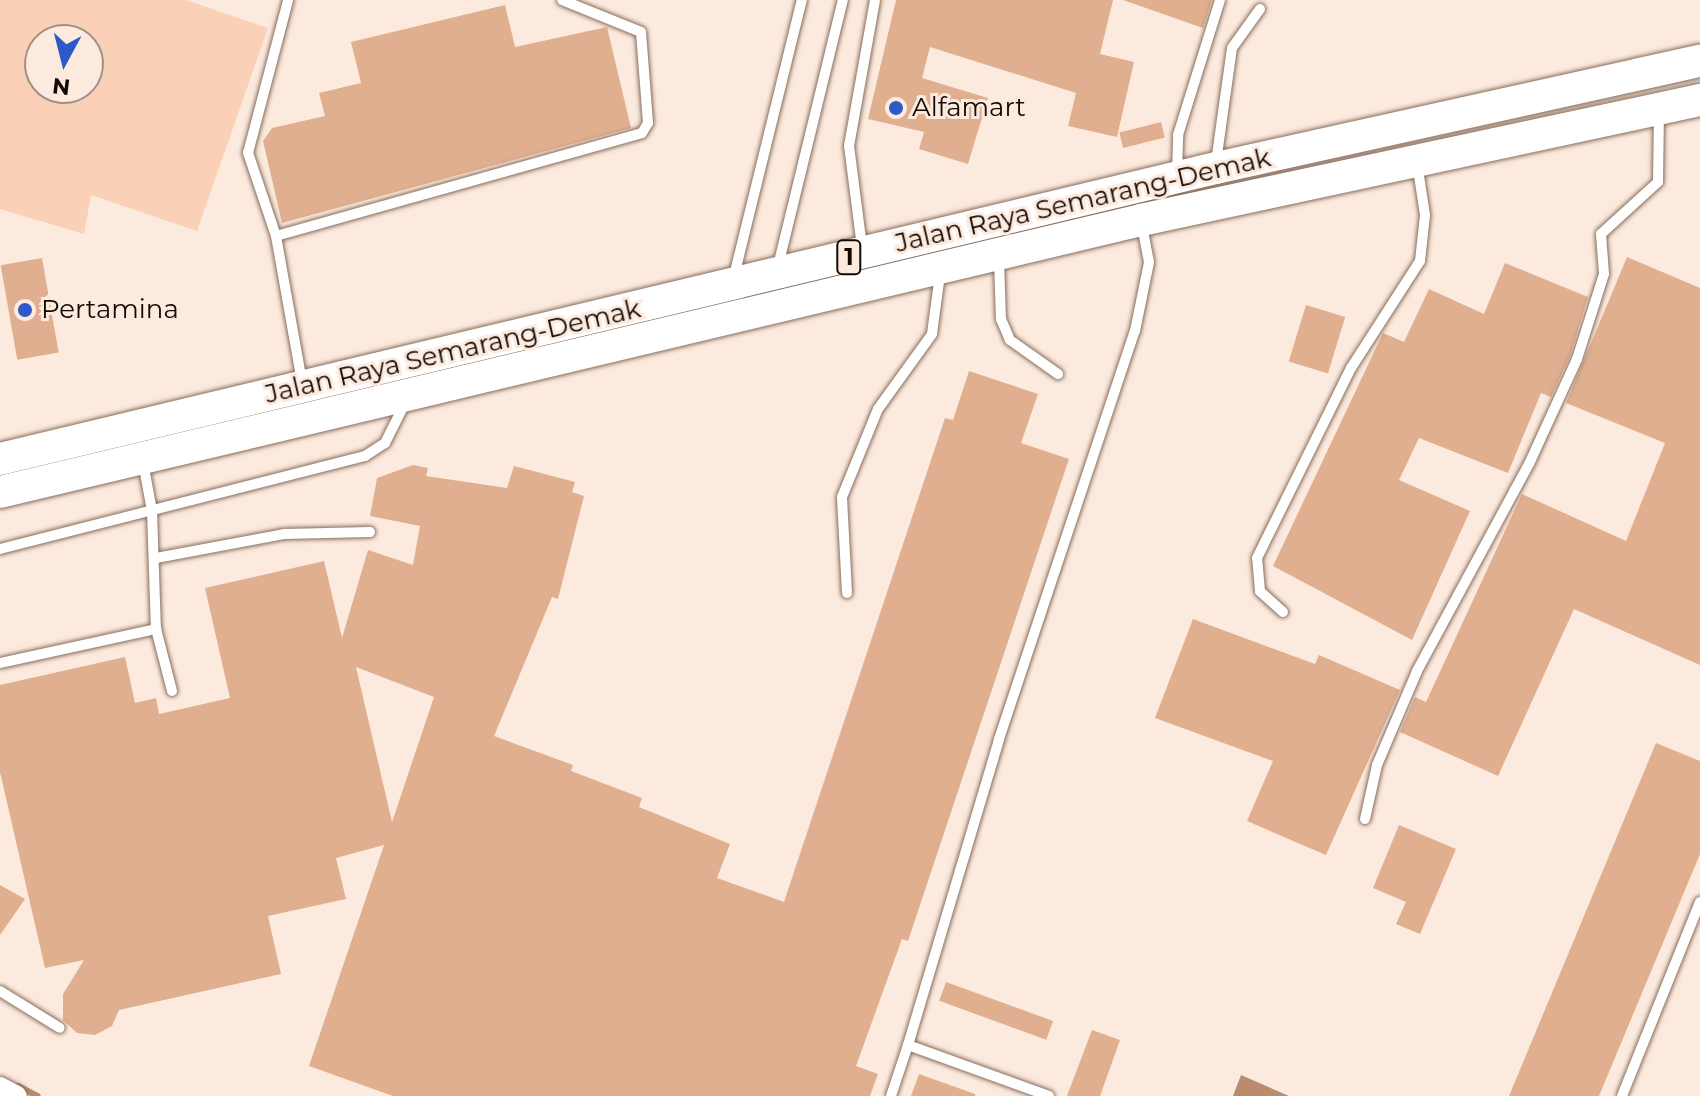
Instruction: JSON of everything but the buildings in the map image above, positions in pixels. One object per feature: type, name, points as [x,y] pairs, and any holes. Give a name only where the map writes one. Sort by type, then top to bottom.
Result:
[{"type":"highway","name":"Jalan Raya Semarang-Demak","points":[[0,459],[1177,177],[1700,61]]},
{"type":"highway","name":"Jalan Raya Semarang-Demak","points":[[0,492],[408,398],[1141,220],[1700,100]]},
{"type":"street","points":[[0,1087],[17,1096]]},
{"type":"lane","points":[[288,0],[248,153],[276,236],[303,388]]},
{"type":"lane","points":[[276,236],[642,133],[648,123],[641,32],[562,0]]},
{"type":"lane","points":[[732,286],[802,0]]},
{"type":"lane","points":[[774,275],[843,0]]},
{"type":"lane","points":[[863,253],[849,146],[875,0]]},
{"type":"lane","points":[[1177,177],[1178,135],[1220,0]]},
{"type":"lane","points":[[1216,168],[1232,48],[1260,9]]},
{"type":"lane","points":[[1365,819],[1377,765],[1417,671],[1529,464],[1577,359],[1604,274],[1601,234],[1658,182],[1659,110]]},
{"type":"lane","points":[[1283,612],[1260,591],[1257,558],[1351,368],[1401,301],[1420,261],[1425,215],[1416,162]]},
{"type":"lane","points":[[891,1096],[999,739],[1135,331],[1149,262],[1141,220]]},
{"type":"lane","points":[[999,254],[1001,319],[1010,340],[1058,374]]},
{"type":"lane","points":[[847,593],[842,497],[878,409],[932,334],[940,268]]},
{"type":"lane","points":[[0,549],[365,456],[385,443],[408,398]]},
{"type":"lane","points":[[142,460],[152,511],[156,558],[156,629],[172,691]]},
{"type":"lane","points":[[156,558],[284,534],[370,532]]},
{"type":"lane","points":[[0,663],[156,629]]},
{"type":"lane","points":[[1622,1096],[1700,902]]},
{"type":"lane","points":[[0,991],[60,1028]]},
{"type":"lane","points":[[908,1045],[1049,1096]]},
{"type":"shaded area","points":[[0,0],[186,0],[268,28],[197,231],[91,195],[84,234],[0,209]]},
{"type":"shaded area","points":[[1241,1075],[1289,1096],[1233,1096]]},
{"type":"waterway","points":[[18,1086],[38,1096]]},
{"type":"place","name":"Alfamart","points":[[896,108]]},
{"type":"place","name":"Pertamina","points":[[25,310]]}]
